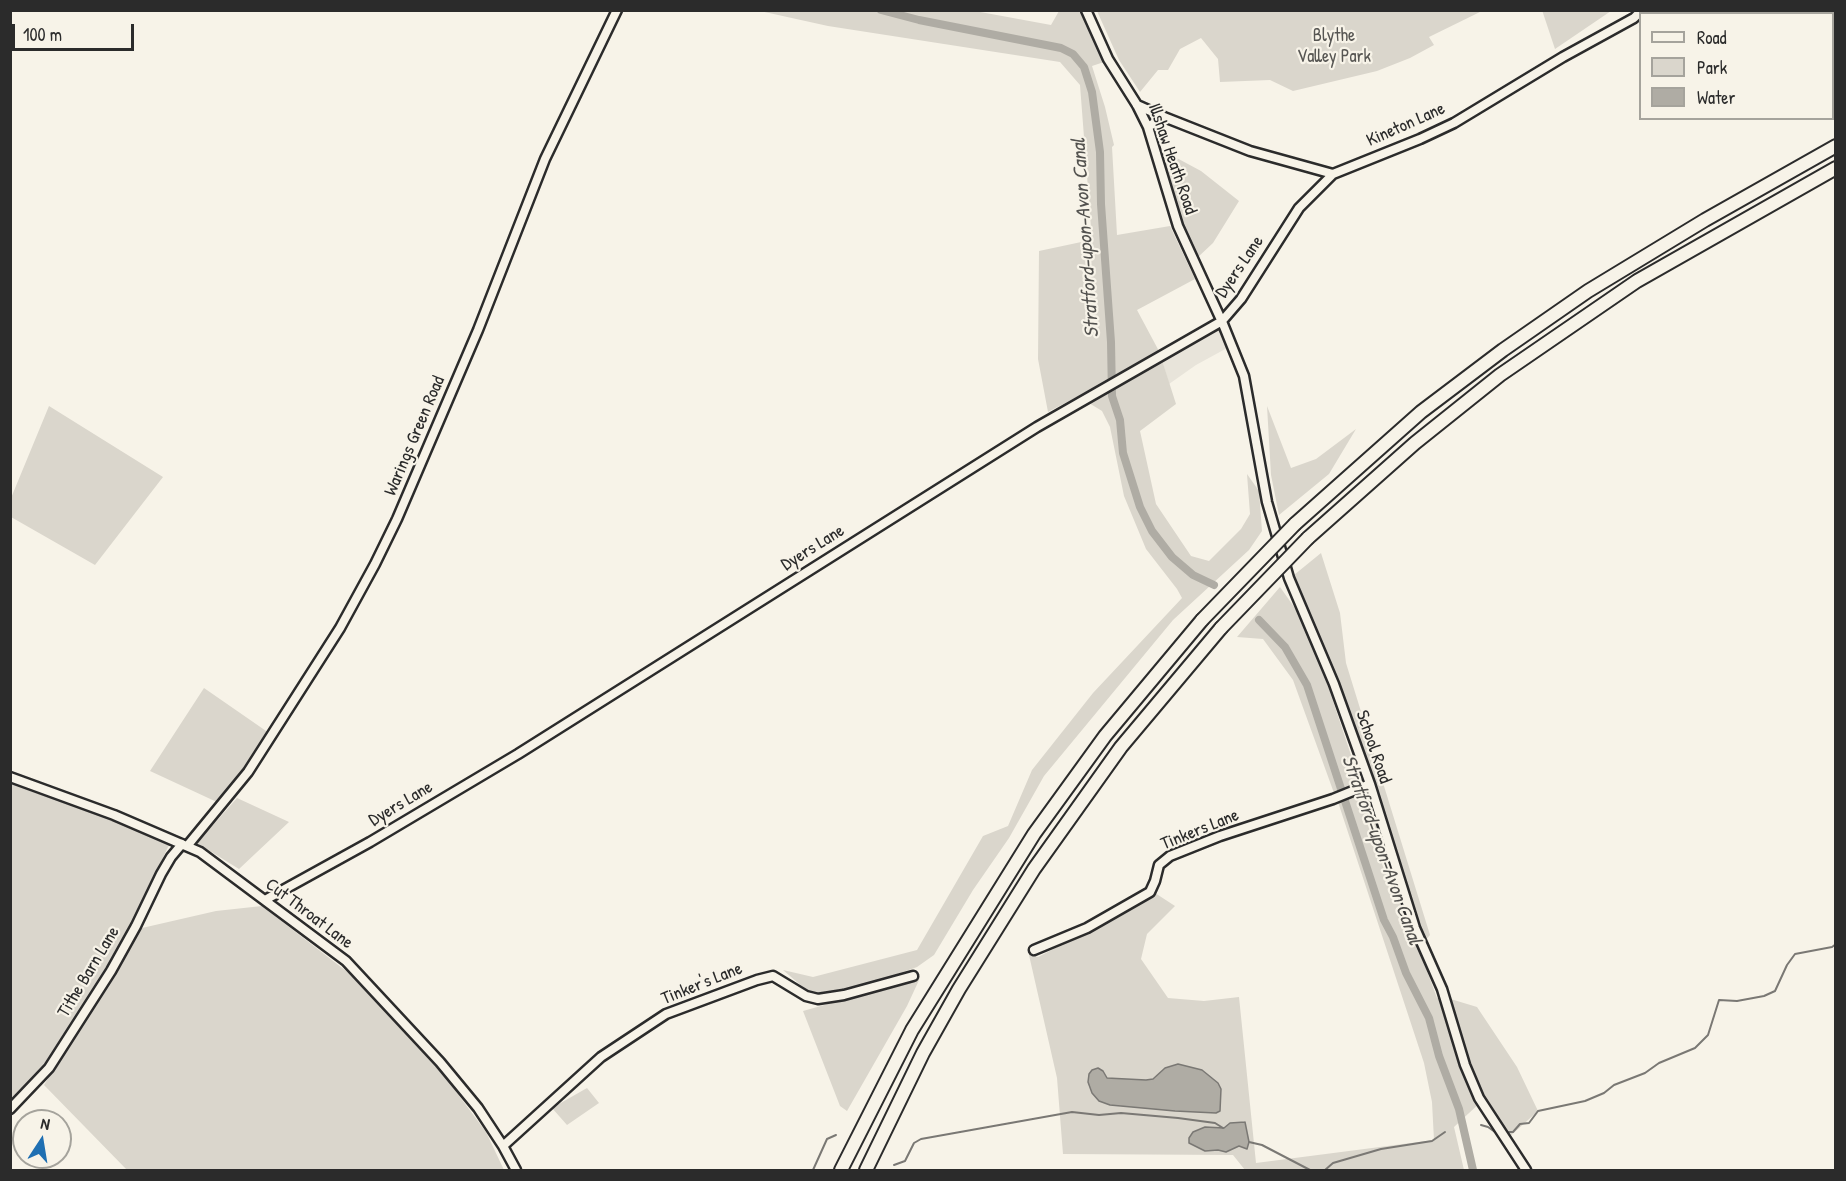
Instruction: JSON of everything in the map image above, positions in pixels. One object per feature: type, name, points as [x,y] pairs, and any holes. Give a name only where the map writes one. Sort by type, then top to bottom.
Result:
[{"type":"highway","points":[[841,1170],[912,1030],[1034,834],[1105,736],[1202,620],[1295,524],[1421,412],[1503,350],[1588,291],[1705,220],[1836,146]]},
{"type":"highway","points":[[866,1170],[923,1053],[959,989],[1034,869],[1121,747],[1221,628],[1308,538],[1415,443],[1500,375],[1637,281],[1836,168]]},
{"type":"street","name":"Warings Green Road","points":[[185,845],[248,772],[340,628],[375,564],[397,519],[478,330],[545,159],[617,10]]},
{"type":"street","name":"Illshaw Heath Road","points":[[1086,10],[1108,59],[1148,127],[1178,226],[1222,321]]},
{"type":"street","name":"Kineton Lane","points":[[1333,174],[1454,123],[1639,13]]},
{"type":"street","points":[[1137,105],[1250,152],[1333,174]]},
{"type":"street","points":[[1148,127],[1164,117]]},
{"type":"street","name":"Dyers Lane","points":[[265,900],[370,842],[518,754],[1037,427],[1222,321],[1241,299],[1299,208],[1333,174]]},
{"type":"street","name":"School Road","points":[[1222,321],[1244,376],[1267,502],[1283,559],[1334,684],[1370,784],[1415,928],[1442,989],[1465,1065],[1479,1098],[1525,1170]]},
{"type":"street","name":"Cut Throat Lane","points":[[10,777],[114,815],[210,858],[346,961],[440,1062],[478,1108],[516,1170]]},
{"type":"street","name":"Tinkers Lane","points":[[1034,950],[1087,928],[1150,892],[1159,865],[1170,856],[1220,836],[1333,799],[1370,784]]},
{"type":"street","name":"Tithe Barn Lane","points":[[10,1109],[49,1068],[111,970],[171,857],[185,845]]},
{"type":"street","name":"Tinker's Lane","points":[[503,1146],[600,1057],[666,1014],[773,976],[806,996],[818,999],[844,995],[913,976]]},
{"type":"shaded area","points":[[1219,326],[1229,347],[1196,365],[1169,384],[1162,360]]},
{"type":"green space","points":[[1542,10],[1611,10],[1611,11],[1555,49]]},
{"type":"green space","points":[[760,11],[975,11],[1051,25],[1059,11],[1082,11],[1104,62],[1092,66],[1114,145],[1112,147],[1117,235],[1170,226],[1195,279],[1137,310],[1160,353],[1048,412],[1038,359],[1039,251],[1086,241],[1091,228],[1080,85],[1060,62],[828,26]]},
{"type":"green space","name":"Blythe Valley Park","points":[[1097,11],[1482,11],[1429,37],[1434,45],[1410,58],[1377,71],[1293,91],[1270,80],[1220,82],[1218,59],[1201,38],[1180,49],[1168,70],[1158,70],[1140,92],[1119,60]]},
{"type":"green space","points":[[1160,149],[1201,171],[1239,201],[1213,243],[1197,258],[1183,224]]},
{"type":"green space","points":[[1162,360],[1176,404],[1140,431],[1156,504],[1191,556],[1209,561],[1241,529],[1250,514],[1247,474],[1259,491],[1262,531],[1249,550],[1173,620],[1044,776],[1009,838],[973,890],[934,955],[917,967],[842,994],[812,995],[783,970],[813,977],[917,950],[983,836],[1008,826],[1032,770],[1093,693],[1182,598],[1146,549],[1124,496],[1110,427],[1102,411],[1089,403]]},
{"type":"green space","points":[[49,406],[163,477],[95,565],[11,517],[11,498]]},
{"type":"green space","points":[[1267,406],[1291,468],[1316,459],[1356,429],[1329,474],[1279,515],[1271,475]]},
{"type":"green space","points":[[1321,553],[1340,613],[1346,663],[1430,935],[1424,942],[1326,659],[1294,575]]},
{"type":"green space","points":[[1280,587],[1297,611],[1317,653],[1358,776],[1357,784],[1334,793],[1293,680],[1263,639],[1237,637]]},
{"type":"green space","points":[[204,688],[269,733],[219,803],[150,771]]},
{"type":"green space","points":[[11,782],[30,791],[113,819],[170,843],[127,932],[84,1006],[44,1068],[11,1104]]},
{"type":"green space","points":[[1356,794],[1372,803],[1409,922],[1437,998],[1444,997],[1477,1007],[1517,1067],[1538,1111],[1508,1138],[1483,1100],[1454,1127],[1464,1170],[1245,1170],[1233,1155],[1063,1154],[1057,1078],[1029,955],[1038,957],[1145,902],[1155,893],[1175,906],[1147,934],[1141,959],[1168,998],[1204,1001],[1239,997],[1256,1163],[1434,1140],[1432,1102],[1424,1063],[1338,802]]},
{"type":"green space","points":[[237,798],[289,822],[239,869],[197,843]]},
{"type":"green space","points":[[262,906],[350,974],[446,1078],[486,1132],[504,1170],[127,1170],[72,1114],[72,1109],[67,1109],[44,1085],[142,928],[216,911]]},
{"type":"green space","points":[[920,978],[907,1006],[847,1111],[840,1106],[803,1011]]},
{"type":"green space","points":[[587,1088],[599,1103],[567,1125],[552,1108]]},
{"type":"water","points":[[1178,1064],[1202,1070],[1218,1083],[1221,1089],[1220,1111],[1216,1113],[1175,1111],[1110,1105],[1099,1101],[1092,1093],[1088,1082],[1089,1074],[1098,1068],[1107,1078],[1146,1080],[1153,1079],[1165,1068]]},
{"type":"water","points":[[1245,1122],[1249,1142],[1247,1149],[1239,1146],[1226,1152],[1205,1151],[1189,1143],[1193,1132],[1205,1127],[1224,1128],[1230,1123]]},
{"type":"waterway","name":"Stratford-upon-Avon Canal","points":[[881,10],[919,20],[1061,48],[1073,54],[1084,67],[1092,92],[1100,152],[1112,396],[1120,420],[1123,453],[1140,507],[1152,531],[1172,557],[1193,575],[1214,585]]},
{"type":"waterway","name":"Stratford-upon-Avon Canal","points":[[1259,620],[1285,647],[1307,685],[1384,920],[1406,973],[1429,1018],[1439,1056],[1459,1109],[1473,1170]]},
{"type":"waterway","points":[[1509,1132],[1513,1132],[1520,1124],[1529,1123],[1538,1111],[1585,1101],[1604,1093],[1614,1085],[1645,1073],[1659,1063],[1695,1048],[1708,1035],[1719,1000],[1737,1001],[1764,996],[1775,991],[1787,965],[1795,954],[1832,947],[1836,944]]},
{"type":"waterway","points":[[894,1165],[905,1161],[914,1143],[921,1139],[1072,1112],[1178,1118],[1215,1123],[1223,1128]]},
{"type":"waterway","points":[[1481,1125],[1495,1132]]},
{"type":"waterway","points":[[1325,1170],[1333,1163],[1381,1149],[1432,1141],[1445,1132]]},
{"type":"waterway","points":[[813,1170],[827,1139],[836,1135]]},
{"type":"waterway","points":[[1249,1142],[1262,1145],[1310,1170]]}]
